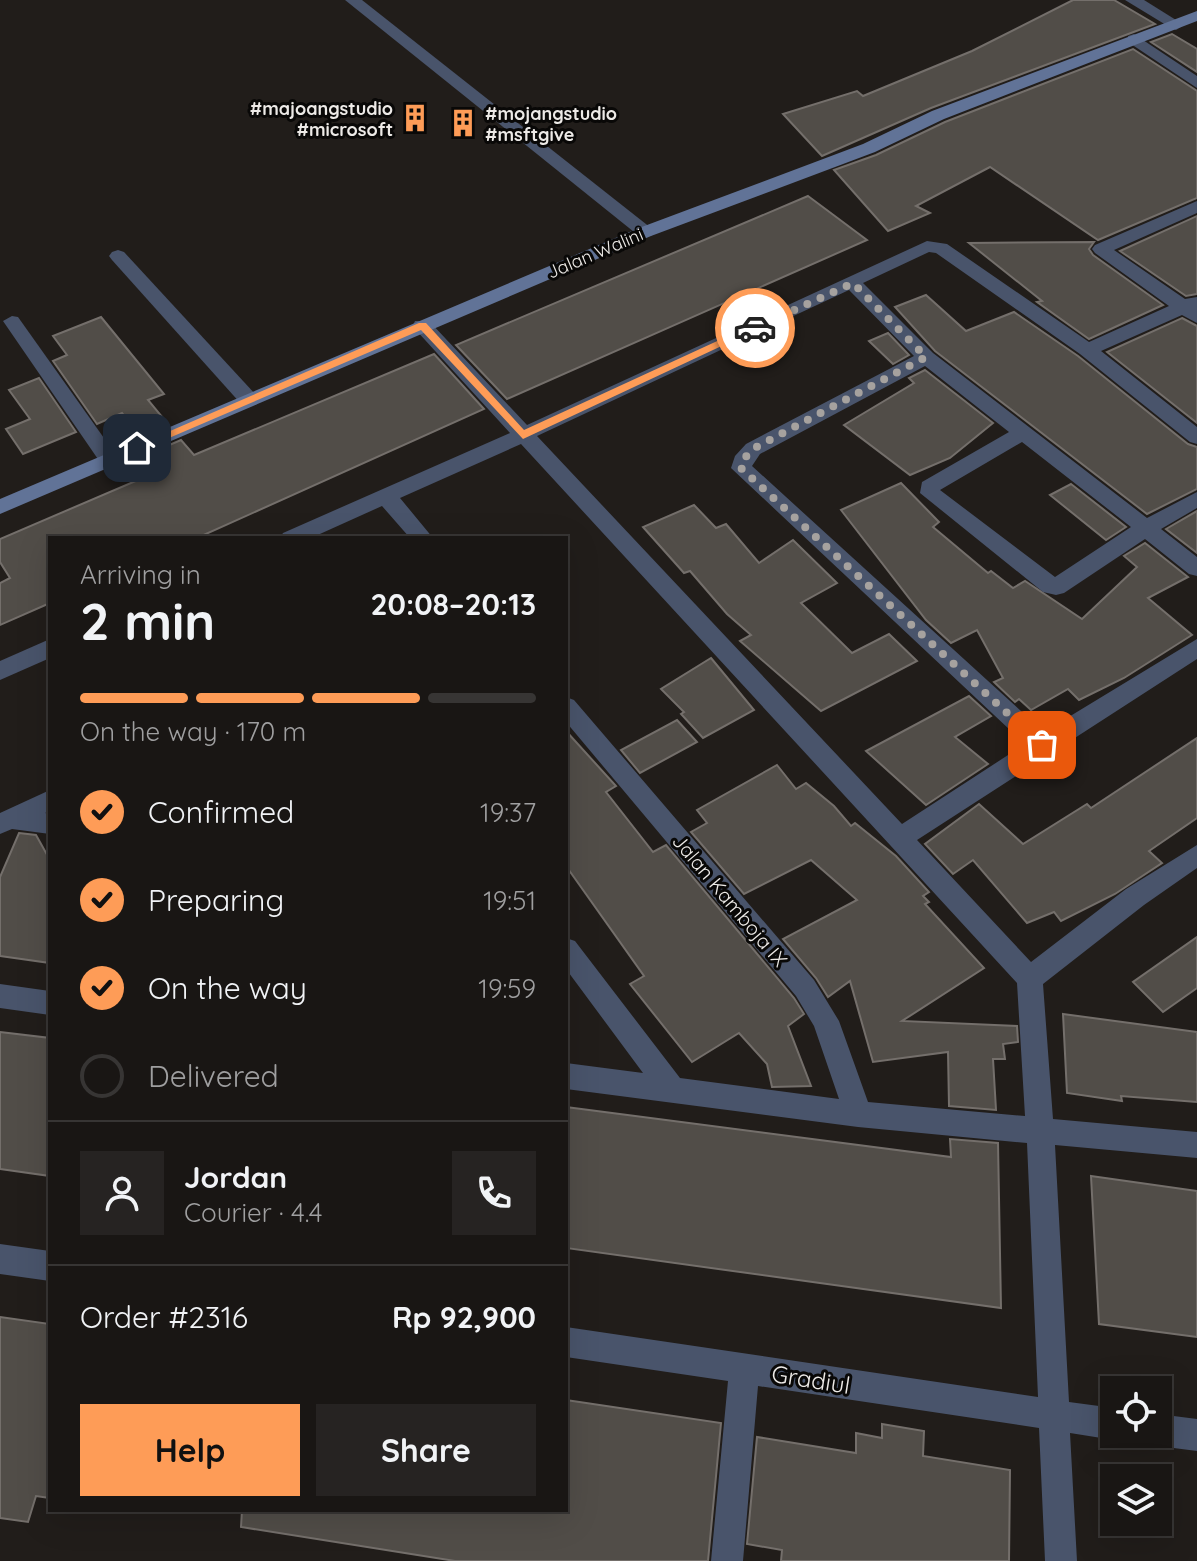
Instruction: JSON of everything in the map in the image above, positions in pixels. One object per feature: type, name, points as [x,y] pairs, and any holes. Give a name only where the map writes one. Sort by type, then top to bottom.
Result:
[{"type":"street","points":[[353,0],[645,232]]},
{"type":"street","points":[[1133,0],[1176,25]]},
{"type":"street","name":"Jalan Walini","points":[[0,507],[645,232],[869,148],[938,115],[1197,16]]},
{"type":"street","points":[[1134,39],[1197,83]]},
{"type":"street","points":[[1192,308],[1101,251],[1103,247],[1197,206]]},
{"type":"street","points":[[295,536],[523,435],[927,246],[941,248],[1087,350],[1197,437]]},
{"type":"street","points":[[118,256],[249,400]]},
{"type":"street","points":[[853,283],[926,357],[1197,568]]},
{"type":"street","points":[[1087,350],[1192,308]]},
{"type":"street","points":[[422,325],[1030,979],[1056,1416],[1061,1561]]},
{"type":"street","points":[[926,357],[753,449],[742,461],[741,468],[1042,745]]},
{"type":"street","points":[[1021,434],[932,483],[930,493],[1045,583],[1056,587],[1144,529],[1197,499]]},
{"type":"street","points":[[385,495],[420,536]]},
{"type":"street","points":[[899,839],[1197,648]]},
{"type":"street","points":[[0,671],[48,649]]},
{"type":"street","name":"Jalan Kamboja IX","points":[[568,708],[805,988],[826,1021],[858,1114]]},
{"type":"street","points":[[5,821],[48,801]]},
{"type":"street","points":[[5,821],[48,824]]},
{"type":"street","points":[[1030,979],[1135,897],[1197,855]]},
{"type":"street","points":[[568,952],[673,1091]]},
{"type":"street","points":[[0,996],[48,1003]]},
{"type":"street","points":[[568,1076],[858,1114],[1197,1145]]},
{"type":"street","points":[[0,1259],[48,1266]]},
{"type":"street","name":"Gradiul","points":[[568,1342],[1100,1422]]},
{"type":"street","points":[[727,1561],[744,1369]]},
{"type":"street","points":[[1172,1432],[1197,1435]]},
{"type":"lane","points":[[12,321],[109,460]]},
{"type":"building","points":[[1073,0],[1114,0],[1155,24],[931,108],[822,156],[783,114],[857,91],[863,96],[972,51]]},
{"type":"building","points":[[1172,34],[1197,49],[1197,72],[1151,42]]},
{"type":"building","points":[[1133,49],[1197,91],[1197,198],[1098,240],[990,167],[916,206],[930,213],[888,231],[834,170],[876,155],[945,122]]},
{"type":"building","points":[[808,196],[867,240],[507,399],[456,345]]},
{"type":"building","points":[[1197,216],[1197,294],[1186,296],[1120,251]]},
{"type":"building","points":[[1094,242],[1089,249],[1093,255],[1163,305],[1089,339],[1037,302],[1042,301],[969,243]]},
{"type":"building","points":[[926,295],[966,331],[1014,312],[1078,356],[1188,444],[1197,447],[1197,489],[1147,514],[935,351],[895,307]]},
{"type":"building","points":[[101,317],[164,394],[148,400],[168,424],[140,436],[122,413],[97,424],[53,361],[67,355],[53,336]]},
{"type":"building","points":[[1182,318],[1197,326],[1197,423],[1107,352]]},
{"type":"building","points":[[888,333],[909,355],[893,364],[869,341]]},
{"type":"building","points":[[434,354],[484,409],[201,536],[48,536],[48,604],[0,625],[0,583],[10,578],[0,562],[0,539],[166,468],[153,452],[181,440],[194,455]]},
{"type":"building","points":[[925,370],[993,423],[950,458],[910,475],[844,425],[914,383],[909,378]]},
{"type":"building","points":[[39,378],[76,432],[23,454],[6,429],[30,419],[9,390]]},
{"type":"building","points":[[901,483],[939,522],[933,527],[988,573],[991,571],[1013,588],[1025,581],[1082,619],[1137,567],[1124,556],[1145,543],[1188,577],[1148,598],[1192,635],[1124,678],[1079,700],[1068,689],[1031,710],[1019,699],[1015,702],[994,682],[1003,678],[977,630],[951,643],[926,620],[841,510]]},
{"type":"building","points":[[1071,484],[1126,527],[1106,540],[1050,495]]},
{"type":"building","points":[[694,505],[716,528],[726,524],[759,563],[793,540],[837,583],[801,603],[852,653],[889,634],[917,661],[821,711],[740,641],[751,635],[727,614],[690,571],[684,573],[643,527]]},
{"type":"building","points":[[1197,511],[1197,553],[1166,529]]},
{"type":"building","points":[[711,658],[754,710],[703,738],[681,714],[684,712],[661,689]]},
{"type":"building","points":[[969,696],[991,716],[955,737],[988,764],[926,805],[866,751]]},
{"type":"building","points":[[677,720],[697,742],[640,773],[621,750]]},
{"type":"building","points":[[568,733],[616,786],[606,792],[653,852],[666,845],[794,998],[804,1014],[788,1026],[811,1086],[772,1087],[767,1064],[739,1033],[692,1062],[630,984],[644,976],[568,869]]},
{"type":"building","points":[[1197,738],[1197,818],[1149,851],[1162,863],[1115,894],[1061,921],[1054,912],[1027,923],[973,860],[953,874],[925,844],[979,804],[1023,844],[1087,804],[1091,808]]},
{"type":"building","points":[[777,765],[796,789],[806,783],[834,806],[851,826],[855,823],[896,856],[929,892],[923,896],[929,902],[925,904],[984,968],[902,1021],[1017,1026],[1018,1042],[1003,1044],[1005,1059],[993,1059],[996,1110],[949,1106],[948,1052],[873,1062],[850,981],[828,997],[783,939],[857,900],[811,860],[744,894],[691,832],[707,823],[697,810]]},
{"type":"building","points":[[19,833],[36,835],[48,856],[48,963],[0,956],[0,877]]},
{"type":"building","points":[[1197,937],[1197,988],[1163,1012],[1133,982]]},
{"type":"building","points":[[1063,1014],[1197,1032],[1197,1102],[1121,1096],[1122,1101],[1067,1093]]},
{"type":"building","points":[[0,1032],[48,1038],[48,1176],[0,1169]]},
{"type":"building","points":[[568,1107],[951,1157],[950,1139],[998,1143],[1001,1308],[568,1248]]},
{"type":"building","points":[[1091,1176],[1197,1191],[1197,1337],[1099,1324]]},
{"type":"building","points":[[0,1317],[48,1324],[48,1498],[36,1496],[28,1522],[0,1518]]},
{"type":"building","points":[[568,1400],[721,1423],[708,1561],[455,1561],[241,1527],[242,1512],[568,1512]]},
{"type":"building","points":[[882,1424],[924,1431],[923,1456],[1010,1470],[1009,1561],[781,1561],[782,1550],[747,1544],[757,1437],[856,1453],[856,1433],[882,1438]]},
{"type":"way so far","points":[[755,328],[853,283],[926,357],[753,449],[742,461],[741,468],[1042,745]]},
{"type":"place","name":"#majoangstudio #microsoft","points":[[415,118]]},
{"type":"place","name":"#mojangstudio #msftgive","points":[[463,123]]},
{"type":"route","points":[[137,448],[422,325],[523,435],[755,328]]}]
